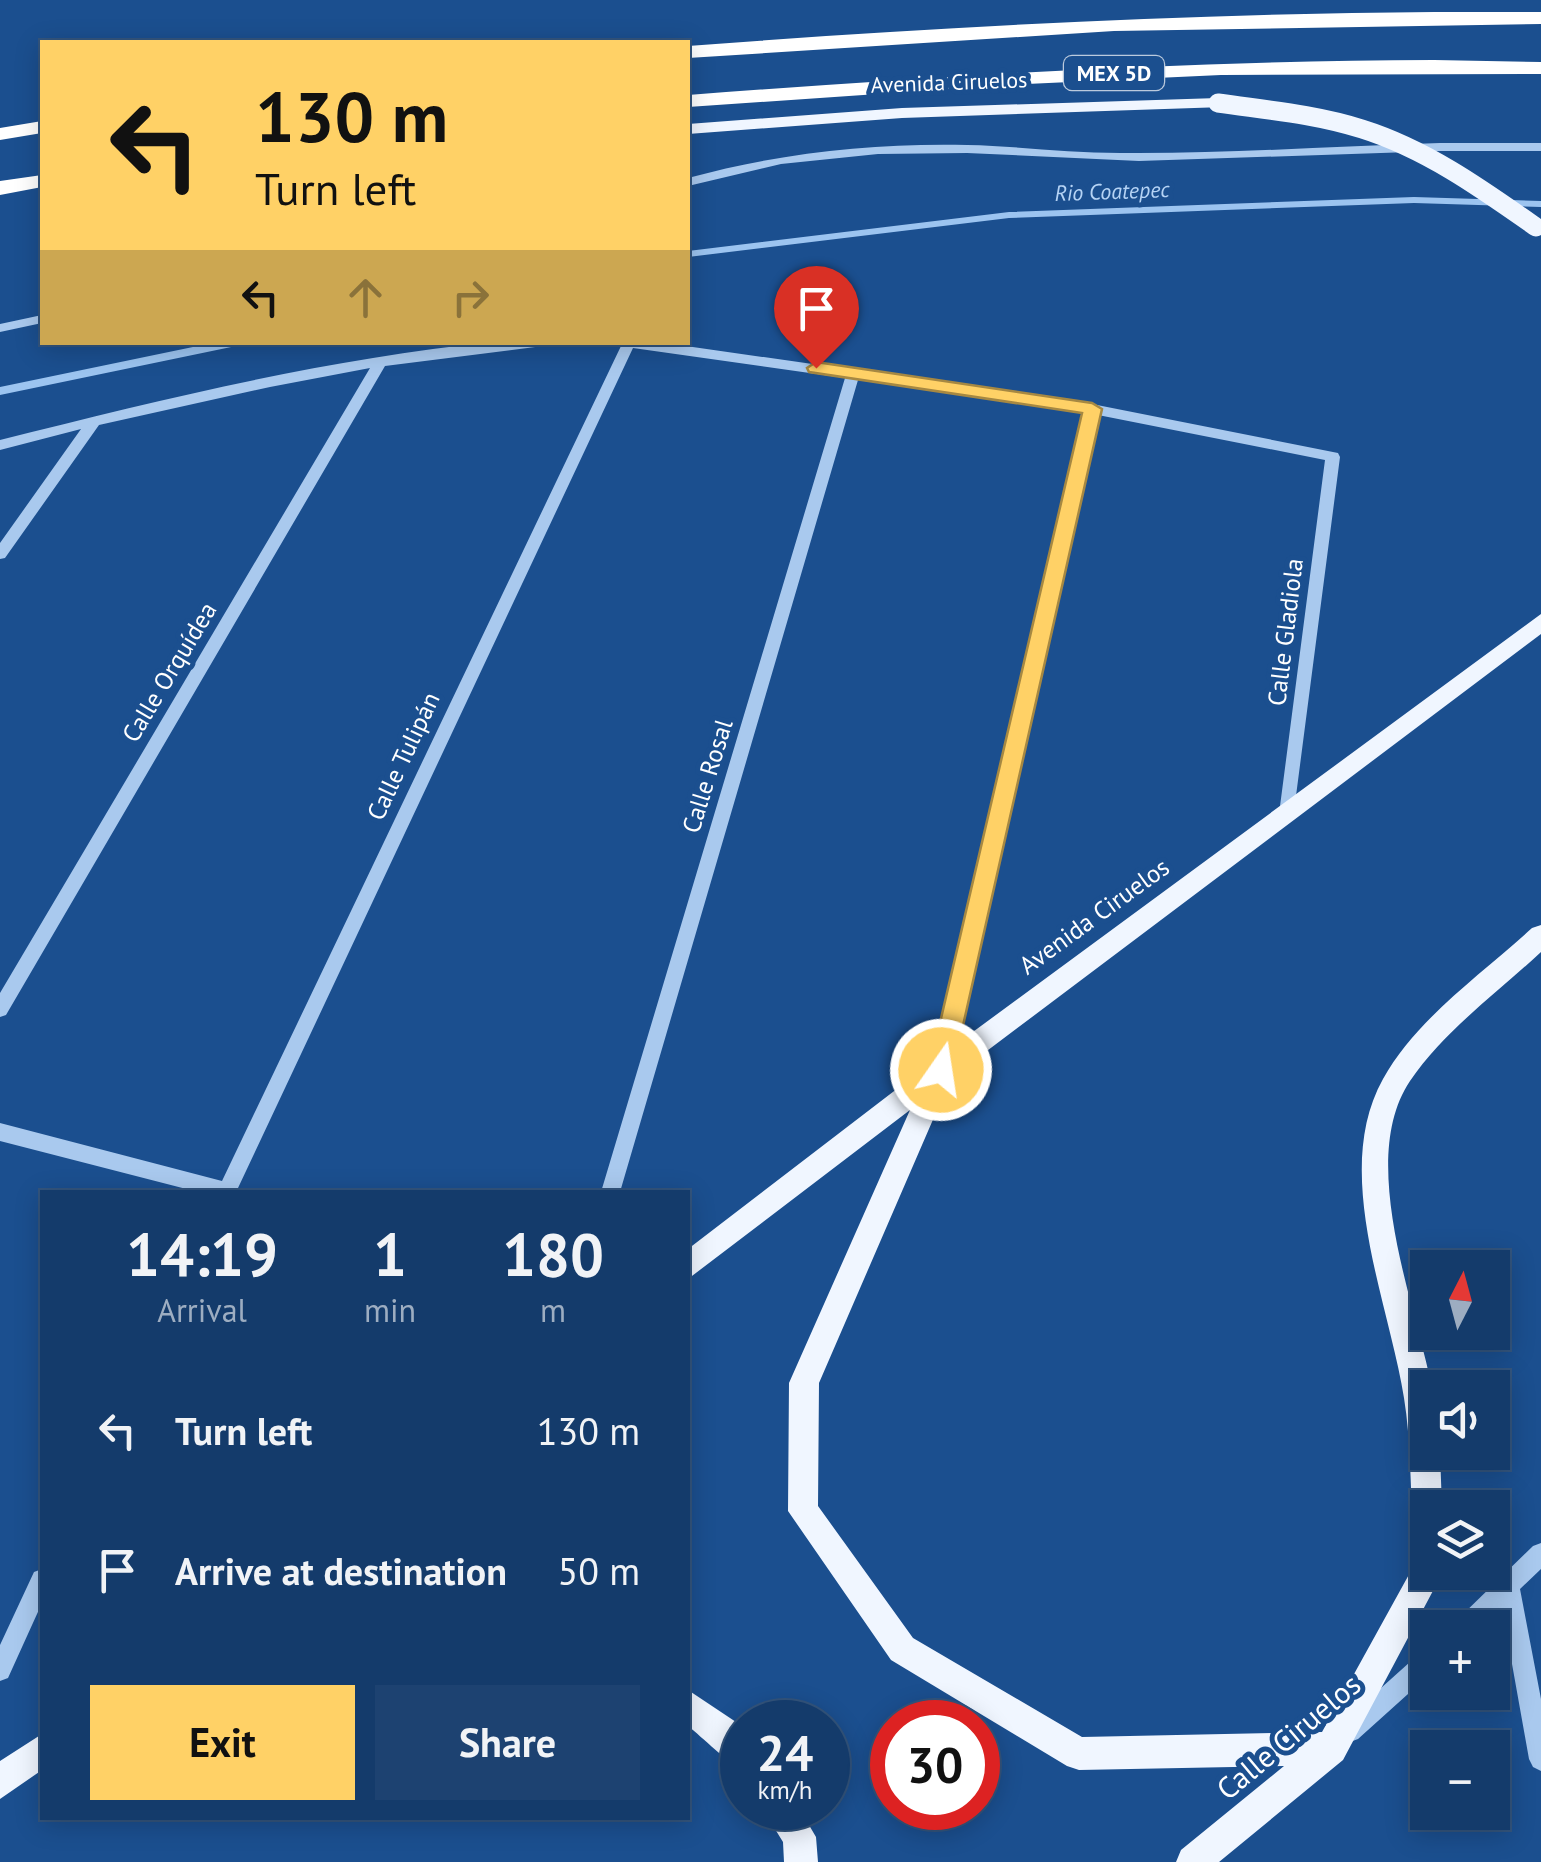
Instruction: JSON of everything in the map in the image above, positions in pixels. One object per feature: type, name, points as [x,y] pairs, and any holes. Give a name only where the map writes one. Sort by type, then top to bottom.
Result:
[{"type":"highway","name":"MEX 5D","points":[[690,52],[949,31],[1200,21],[1541,18]]},
{"type":"highway","name":"MEX 5D","points":[[690,101],[979,78],[1233,68],[1541,68]]},
{"type":"highway","points":[[0,134],[40,128]]},
{"type":"highway","points":[[0,188],[40,181]]},
{"type":"main road","name":"Avenida Ciruelos","points":[[690,129],[902,113],[1218,103],[1289,113],[1381,136],[1460,174],[1538,230]]},
{"type":"main road","name":"Avenida Ciruelos","points":[[690,1264],[941,1070],[1541,622]]},
{"type":"main road","points":[[1426,1490],[1420,1399],[1378,1203],[1377,1131],[1391,1090],[1410,1059],[1541,936]]},
{"type":"main road","points":[[941,1070],[804,1383],[803,1511],[902,1649],[1079,1754],[1332,1748],[1417,1590]]},
{"type":"main road","points":[[690,1707],[720,1730]]},
{"type":"main road","name":"Calle Ciruelos","points":[[1193,1862],[1332,1748]]},
{"type":"main road","points":[[0,1782],[40,1752]]},
{"type":"main road","points":[[795,1830],[799,1836],[801,1862]]},
{"type":"street","points":[[690,181],[737,167],[810,157],[943,148],[1142,157],[1436,145],[1541,148]]},
{"type":"street","points":[[0,328],[40,319]]},
{"type":"street","points":[[0,444],[94,420],[382,362],[520,345]]},
{"type":"street","name":"Calle Tulipán","points":[[229,1190],[625,345]]},
{"type":"street","points":[[641,345],[1092,409],[941,1070]]},
{"type":"street","name":"Calle Orquídea","points":[[0,1009],[382,362]]},
{"type":"street","name":"Calle Rosal","points":[[611,1190],[853,373]]},
{"type":"street","name":"Calle Gladiola","points":[[1092,409],[1333,457],[1287,814]]},
{"type":"street","points":[[0,554],[94,420]]},
{"type":"street","points":[[0,1132],[220,1190]]},
{"type":"street","points":[[1510,1587],[1541,1554]]},
{"type":"street","points":[[0,1670],[40,1584]]},
{"type":"street","points":[[1485,1610],[1507,1590]]},
{"type":"street","points":[[1509,1590],[1541,1759]]},
{"type":"street","name":"Calle Ciruelos","points":[[1332,1748],[1410,1678]]},
{"type":"waterway","name":"Rio Coatepec","points":[[690,254],[1009,215],[1414,200],[1541,204]]},
{"type":"waterway","name":"Rio Coatepec","points":[[0,391],[222,345]]},
{"type":"route","points":[[816,368],[1092,409],[941,1070]]}]
